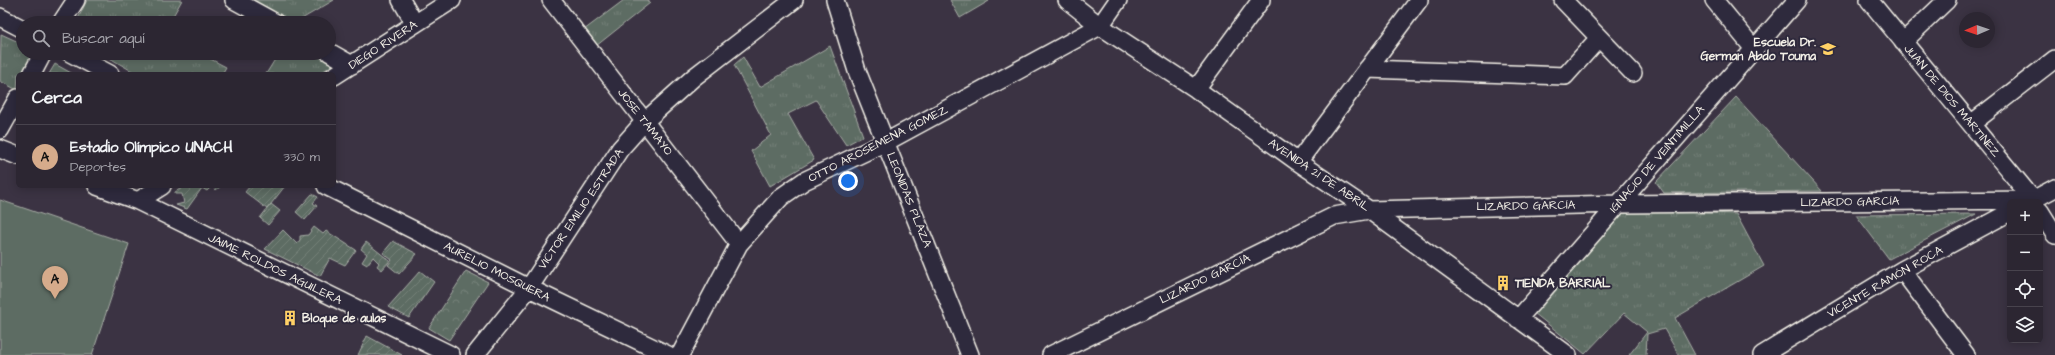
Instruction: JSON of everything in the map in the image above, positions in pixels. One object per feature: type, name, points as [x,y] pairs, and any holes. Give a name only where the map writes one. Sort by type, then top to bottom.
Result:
[{"type":"street","points":[[66,16],[76,0]]},
{"type":"street","points":[[234,0],[263,16]]},
{"type":"street","points":[[401,0],[415,24]]},
{"type":"street","name":"DIEGO RIVERA","points":[[336,75],[452,0]]},
{"type":"street","name":"JOSE TAMAYO","points":[[551,0],[739,244]]},
{"type":"street","name":"VICTOR EMILIO ESTRADA","points":[[475,355],[529,288],[620,149],[644,122],[694,77],[794,0]]},
{"type":"street","name":"LEONIDAS PLAZA","points":[[836,0],[857,71],[970,355]]},
{"type":"street","name":"AVENIDA 21 DE ABRIL","points":[[1067,0],[1100,26],[1196,89],[1298,162],[1370,210],[1568,355]]},
{"type":"street","points":[[1100,26],[1118,0]]},
{"type":"street","points":[[1196,89],[1261,0]]},
{"type":"street","points":[[1298,162],[1419,0]]},
{"type":"street","points":[[1563,0],[1633,73]]},
{"type":"street","points":[[1714,0],[1754,49]]},
{"type":"street","name":"IGNACIO DE VEINTIMILLA","points":[[1518,319],[1797,0]]},
{"type":"street","name":"JUAN DE DIOS MARTINEZ","points":[[1869,0],[1971,124],[2030,199]]},
{"type":"street","points":[[1903,42],[1947,0]]},
{"type":"street","points":[[0,17],[16,25]]},
{"type":"street","name":"OTTO AROSEMENA GOMEZ","points":[[680,355],[739,244],[781,198],[804,181],[886,142],[1100,26]]},
{"type":"street","points":[[1367,69],[1565,76],[1599,38]]},
{"type":"street","points":[[336,56],[352,65]]},
{"type":"street","points":[[1971,124],[2055,59]]},
{"type":"street","points":[[33,72],[40,60]]},
{"type":"street","points":[[83,60],[106,72]]},
{"type":"street","points":[[0,130],[16,102]]},
{"type":"street","points":[[0,149],[16,155]]},
{"type":"street","name":"JAIME ROLDOS AGUILERA","points":[[102,188],[138,201],[451,355]]},
{"type":"street","points":[[138,201],[159,188]]},
{"type":"street","name":"AURELIO MOSQUERA","points":[[330,188],[529,288],[668,355]]},
{"type":"street","points":[[2041,199],[2055,188]]},
{"type":"street","name":"LIZARDO GARCÍA","points":[[1051,355],[1334,216],[1370,210],[1619,204],[2007,204]]},
{"type":"street","name":"VICENTE RAMÓN ROCA","points":[[1762,355],[1782,350],[1902,270],[2007,214]]},
{"type":"street","name":"JUAN DE DIOS MARTINEZ","points":[[2043,217],[2055,235]]},
{"type":"street","points":[[1902,270],[1966,355]]},
{"type":"green space","points":[[87,0],[182,0],[173,16],[79,16]]},
{"type":"green space","points":[[334,0],[307,16],[281,16],[250,1]]},
{"type":"green space","points":[[624,0],[648,0],[650,3],[596,46],[584,30]]},
{"type":"green space","points":[[950,0],[988,0],[989,1],[960,18]]},
{"type":"green space","points":[[1,34],[16,41],[16,60],[33,60],[27,72],[16,72],[16,89],[0,81]]},
{"type":"green space","points":[[830,46],[863,136],[846,145],[816,100],[788,114],[814,160],[770,186],[751,151],[771,135],[734,65],[743,57],[760,87]]},
{"type":"green space","points":[[113,60],[212,60],[226,67],[223,72],[134,72]]},
{"type":"green space","points":[[275,60],[324,60],[333,65],[321,72],[267,72]]},
{"type":"green space","points":[[55,64],[69,72],[50,72]]},
{"type":"green space","points":[[1736,97],[1822,191],[1664,193],[1656,182]]},
{"type":"green space","points":[[182,188],[202,188],[187,209],[176,205],[184,203],[182,194],[175,194],[175,192]]},
{"type":"green space","points":[[202,188],[210,188],[207,191]]},
{"type":"green space","points":[[248,188],[283,188],[267,209],[245,192]]},
{"type":"green space","points":[[312,194],[318,197],[313,203],[317,206],[305,220],[296,212]]},
{"type":"green space","points":[[0,200],[129,244],[92,355],[0,355]]},
{"type":"green space","points":[[271,204],[280,211],[268,225],[260,218]]},
{"type":"green space","points":[[1622,210],[1736,214],[1764,266],[1675,318],[1695,355],[1679,355],[1664,329],[1647,334],[1646,355],[1629,355],[1647,332],[1624,313],[1585,354],[1534,313]]},
{"type":"green space","points":[[1976,214],[1889,259],[1856,215]]},
{"type":"green space","points":[[314,227],[323,234],[326,231],[356,250],[345,265],[330,258],[320,276],[265,249],[283,230],[297,244],[300,240],[300,236],[308,235]]},
{"type":"green space","points":[[393,241],[417,254],[399,274],[388,265],[392,260],[383,253]]},
{"type":"green space","points":[[366,242],[390,261],[382,270],[377,266],[379,263],[373,257],[367,265],[362,262],[367,254],[361,249]]},
{"type":"green space","points":[[420,271],[434,282],[409,318],[388,307]]},
{"type":"green space","points":[[466,271],[488,282],[449,340],[429,328]]},
{"type":"green space","points":[[367,336],[402,355],[358,355]]},
{"type":"place","name":"Escuela Dr. German Abdo Touma","points":[[1828,49]]},
{"type":"place","name":"TIENDA BARRIAL","points":[[1503,283]]},
{"type":"place","name":"Estadio Olímpico UNACH","points":[[55,299]]},
{"type":"place","name":"Bloque de aulas","points":[[290,318]]}]
